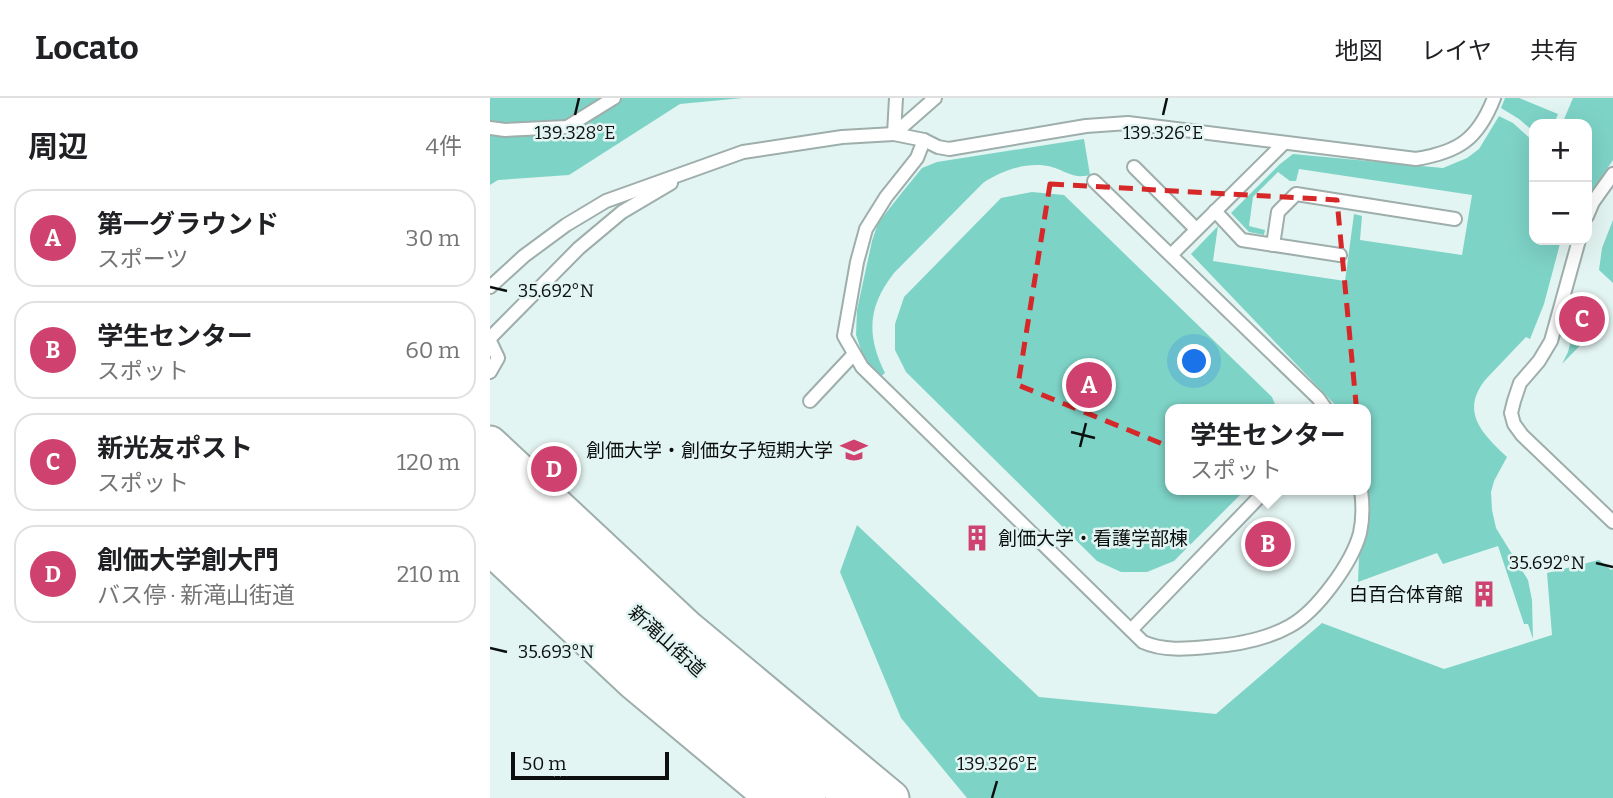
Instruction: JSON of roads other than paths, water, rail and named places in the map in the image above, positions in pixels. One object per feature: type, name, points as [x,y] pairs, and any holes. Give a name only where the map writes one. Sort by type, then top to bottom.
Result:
[{"type":"main road","points":[[490,443],[688,628],[892,798]]},
{"type":"main road","name":"新滝山街道","points":[[490,477],[666,642],[852,798]]},
{"type":"main road","name":"新滝山街道","points":[[490,516],[659,671],[810,798]]},
{"type":"main road","points":[[490,548],[633,682],[772,798]]},
{"type":"lane","points":[[490,128],[505,130],[567,127],[614,98]]},
{"type":"lane","points":[[894,134],[896,98]]},
{"type":"lane","points":[[894,134],[934,98]]},
{"type":"lane","points":[[490,287],[524,256],[566,225],[606,201],[743,152],[842,137],[894,134],[924,140],[949,149],[1086,126],[1128,123],[1416,159],[1440,155],[1459,147],[1476,132],[1487,116],[1494,98]]},
{"type":"lane","points":[[924,140],[918,158],[886,197],[866,229],[857,262],[844,336],[862,367],[1143,642],[1154,647],[1196,648],[1254,640],[1292,625],[1325,596],[1342,570],[1360,534],[1362,495]]},
{"type":"lane","points":[[1171,255],[1284,143]]},
{"type":"lane","points":[[490,372],[498,358],[490,340],[579,248],[611,221],[698,166]]},
{"type":"lane","points":[[1134,167],[1196,229]]},
{"type":"lane","points":[[1592,206],[1613,174]]},
{"type":"lane","points":[[1094,181],[1322,404]]},
{"type":"lane","points":[[1273,245],[1278,212],[1296,194],[1455,219]]},
{"type":"lane","points":[[1215,211],[1242,240],[1340,255]]},
{"type":"lane","points":[[1577,245],[1551,341],[1539,361],[1520,383],[1511,413],[1514,424],[1522,435],[1613,522]]},
{"type":"lane","points":[[810,401],[854,354]]},
{"type":"lane","points":[[1131,630],[1261,495]]},
{"type":"place","name":"新光友ポスト","points":[[1582,319]]},
{"type":"place","name":"第一グラウンド","points":[[1089,385]]},
{"type":"place","name":"創価大学・創価女子短期大学","points":[[854,450]]},
{"type":"place","name":"創価大学創大門","points":[[554,469]]},
{"type":"place","name":"創価大学・看護学部棟","points":[[977,538]]},
{"type":"place","name":"学生センター","points":[[1268,544]]},
{"type":"place","name":"白百合体育館","points":[[1484,594]]}]
